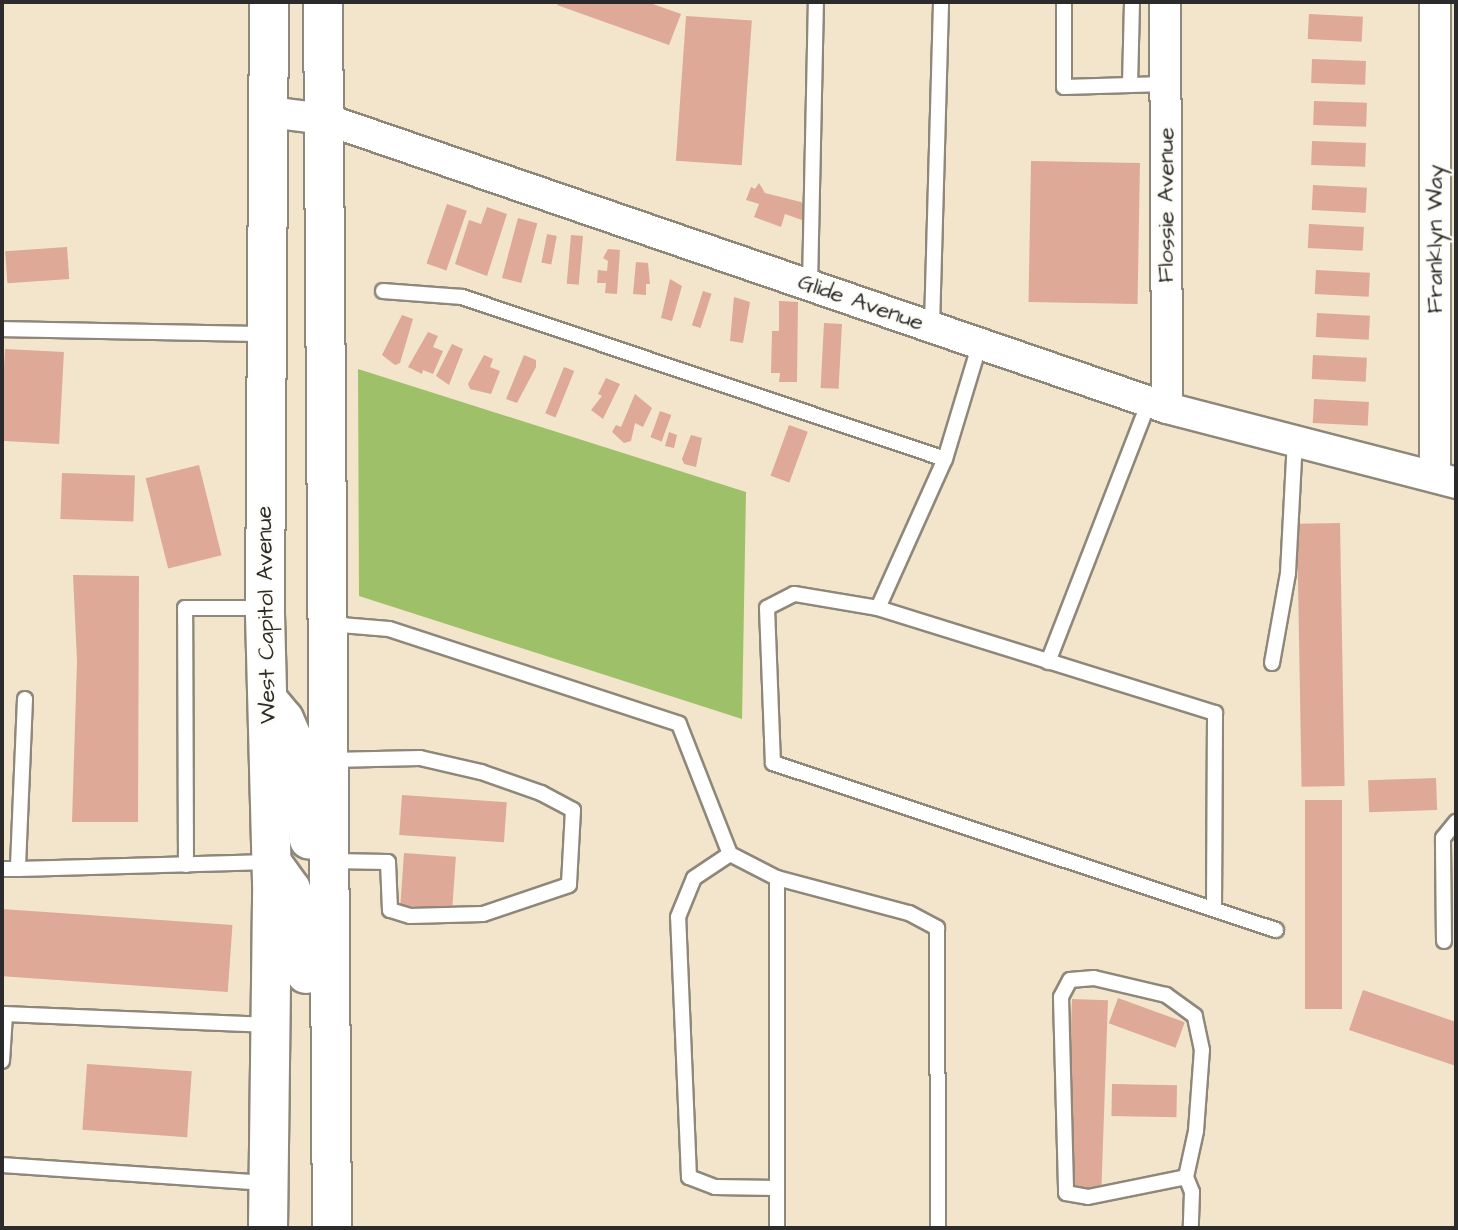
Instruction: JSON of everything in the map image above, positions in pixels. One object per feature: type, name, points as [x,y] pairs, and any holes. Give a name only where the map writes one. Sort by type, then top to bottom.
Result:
[{"type":"main road","name":"West Capitol Avenue","points":[[268,2],[265,608],[271,862],[268,1228]]},
{"type":"main road","points":[[323,2],[331,1228]]},
{"type":"main road","points":[[267,699],[284,719],[300,755],[306,835],[329,861]]},
{"type":"main road","points":[[271,862],[291,889],[306,933],[306,1066],[310,1094],[331,1114]]},
{"type":"street","name":"Flossie Avenue","points":[[1158,405],[1165,2]]},
{"type":"street","name":"Franklyn Way","points":[[1435,2],[1446,479]]},
{"type":"street","name":"Glide Avenue","points":[[269,112],[325,119],[1158,405],[1446,479]]},
{"type":"lane","points":[[810,285],[816,2]]},
{"type":"lane","points":[[932,327],[942,2]]},
{"type":"lane","points":[[1064,2],[1064,87],[1165,83]]},
{"type":"lane","points":[[1130,85],[1132,2]]},
{"type":"lane","points":[[383,291],[462,297],[945,459]]},
{"type":"lane","points":[[2,329],[266,334]]},
{"type":"lane","points":[[878,608],[945,459],[980,343]]},
{"type":"lane","points":[[1048,662],[1158,405]]},
{"type":"lane","points":[[1272,663],[1288,573],[1295,440]]},
{"type":"lane","points":[[1214,909],[1215,713],[878,608],[794,594],[767,608],[773,763],[1276,930]]},
{"type":"lane","points":[[186,865],[186,608],[265,608]]},
{"type":"lane","points":[[328,624],[389,629],[679,724],[730,853],[777,878],[909,913],[937,928],[938,1228]]},
{"type":"lane","points":[[18,869],[25,699]]},
{"type":"lane","points":[[329,760],[420,758],[481,772],[541,793],[573,810],[569,885],[483,914],[410,916],[390,910],[388,862],[329,861]]},
{"type":"lane","points":[[1444,941],[1443,838],[1456,822]]},
{"type":"lane","points":[[730,853],[694,878],[678,916],[689,1177],[715,1188],[777,1188]]},
{"type":"lane","points":[[2,869],[271,862]]},
{"type":"lane","points":[[777,878],[777,1228]]},
{"type":"lane","points":[[1186,1177],[1088,1197],[1066,1193],[1061,997],[1070,980],[1094,978],[1166,995],[1195,1016],[1202,1050],[1196,1131],[1186,1177],[1192,1192],[1191,1228]]},
{"type":"lane","points":[[2,1060],[5,1014],[270,1025]]},
{"type":"lane","points":[[2,1165],[269,1184]]},
{"type":"green space","points":[[358,369],[746,492],[742,719],[359,596]]},
{"type":"building","points":[[559,2],[647,2],[681,14],[669,45],[557,5]]},
{"type":"building","points":[[1309,14],[1363,17],[1362,42],[1308,39]]},
{"type":"building","points":[[686,16],[752,21],[742,165],[676,161]]},
{"type":"building","points":[[1312,59],[1366,61],[1365,85],[1311,83]]},
{"type":"building","points":[[1314,101],[1367,103],[1366,127],[1313,125]]},
{"type":"building","points":[[1312,141],[1366,143],[1365,167],[1311,165]]},
{"type":"building","points":[[1031,161],[1140,163],[1138,304],[1029,302]]},
{"type":"building","points":[[759,183],[765,193],[801,202],[807,208],[802,220],[785,214],[781,227],[754,217],[759,204],[746,200],[751,187],[755,189]]},
{"type":"building","points":[[1313,185],[1367,188],[1366,213],[1312,210]]},
{"type":"building","points":[[447,204],[467,211],[446,270],[426,264]]},
{"type":"building","points":[[487,207],[507,214],[487,276],[455,264],[469,220],[481,224]]},
{"type":"building","points":[[518,218],[537,223],[521,283],[502,278]]},
{"type":"building","points":[[1309,224],[1364,227],[1363,251],[1308,248]]},
{"type":"building","points":[[547,234],[557,236],[551,264],[541,262]]},
{"type":"building","points":[[571,235],[583,236],[579,285],[567,284]]},
{"type":"building","points":[[67,247],[69,279],[7,283],[5,251]]},
{"type":"building","points":[[608,249],[620,250],[617,294],[605,293],[606,283],[597,283],[598,270],[607,271],[608,261],[603,258]]},
{"type":"building","points":[[636,262],[648,263],[650,284],[646,284],[646,295],[633,294]]},
{"type":"building","points":[[1316,270],[1370,273],[1369,297],[1315,294]]},
{"type":"building","points":[[670,279],[682,286],[672,321],[661,318]]},
{"type":"building","points":[[703,291],[712,294],[700,328],[692,325]]},
{"type":"building","points":[[734,297],[750,302],[743,343],[730,341]]},
{"type":"building","points":[[779,301],[798,302],[797,382],[779,382],[780,373],[771,373],[772,331],[779,331]]},
{"type":"building","points":[[1317,313],[1370,316],[1369,340],[1316,337]]},
{"type":"building","points":[[402,315],[413,319],[400,363],[395,365],[382,355]]},
{"type":"building","points":[[824,323],[842,324],[839,389],[821,388]]},
{"type":"building","points":[[428,332],[438,336],[433,347],[443,351],[433,374],[423,370],[422,374],[408,367]]},
{"type":"building","points":[[452,344],[463,349],[449,385],[436,376]]},
{"type":"building","points":[[5,349],[64,352],[59,444],[2,441]]},
{"type":"building","points":[[484,355],[493,359],[490,367],[500,371],[491,394],[470,389],[468,384]]},
{"type":"building","points":[[524,355],[536,360],[536,367],[517,403],[506,399]]},
{"type":"building","points":[[1313,355],[1367,358],[1366,382],[1312,379]]},
{"type":"building","points":[[564,367],[574,371],[555,417],[545,413]]},
{"type":"building","points":[[606,378],[620,384],[603,419],[591,410],[602,396],[598,394]]},
{"type":"building","points":[[635,394],[652,408],[643,427],[635,423],[631,441],[624,443],[612,432],[616,425],[621,427]]},
{"type":"building","points":[[1314,399],[1369,402],[1368,426],[1313,423]]},
{"type":"building","points":[[660,411],[671,415],[662,441],[650,437]]},
{"type":"building","points":[[789,425],[808,432],[789,483],[771,476]]},
{"type":"building","points":[[669,432],[677,435],[674,448],[665,446]]},
{"type":"building","points":[[691,435],[702,438],[696,467],[684,464],[682,459]]},
{"type":"building","points":[[199,465],[221,555],[168,569],[146,478]]},
{"type":"building","points":[[62,473],[135,476],[133,522],[60,519]]},
{"type":"building","points":[[1340,523],[1345,786],[1302,787],[1297,524]]},
{"type":"building","points":[[73,575],[139,576],[138,822],[72,822],[77,661]]},
{"type":"building","points":[[1436,778],[1437,810],[1369,812],[1368,780]]},
{"type":"building","points":[[402,795],[507,802],[504,842],[399,835]]},
{"type":"building","points":[[1305,800],[1342,800],[1342,1009],[1305,1009]]},
{"type":"building","points":[[404,853],[456,857],[452,909],[400,906]]},
{"type":"building","points":[[2,909],[232,925],[228,992],[2,976]]},
{"type":"building","points":[[1363,990],[1456,1022],[1456,1066],[1349,1030]]},
{"type":"building","points":[[1118,998],[1185,1022],[1175,1048],[1109,1023]]},
{"type":"building","points":[[1072,999],[1108,1000],[1101,1188],[1065,1187]]},
{"type":"building","points":[[87,1064],[192,1071],[187,1137],[82,1130]]},
{"type":"building","points":[[1112,1084],[1177,1085],[1176,1117],[1111,1116]]}]
